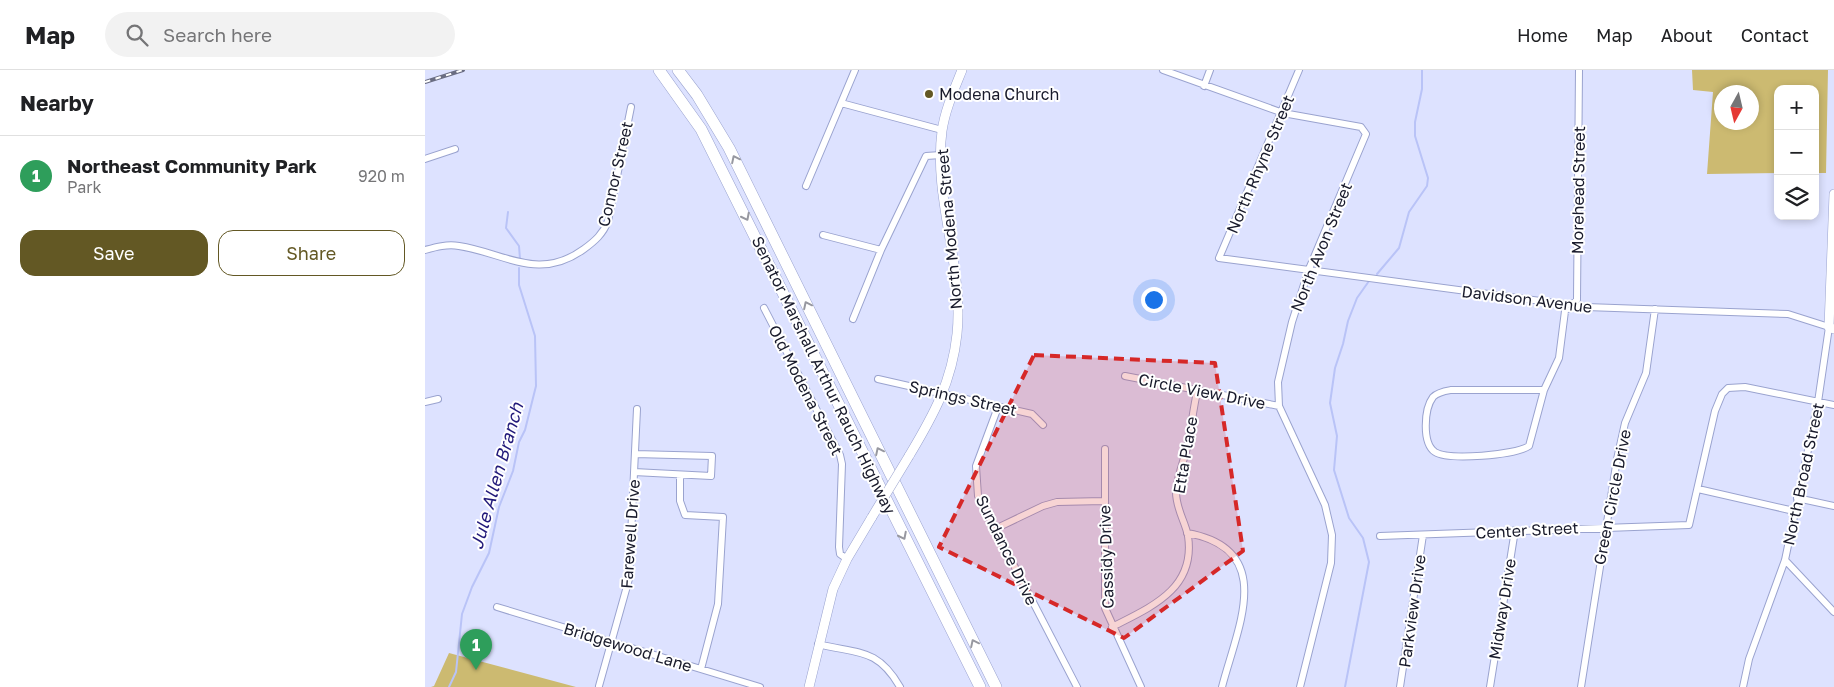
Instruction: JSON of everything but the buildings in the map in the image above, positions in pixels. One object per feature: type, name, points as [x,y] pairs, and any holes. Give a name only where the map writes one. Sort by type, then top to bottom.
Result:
[{"type":"highway","points":[[655,70],[670,84]]},
{"type":"highway","name":"Senator Marshall Arthur Rauch Highway","points":[[659,70],[701,129],[979,687]]},
{"type":"highway","name":"Senator Marshall Arthur Rauch Highway","points":[[678,70],[703,103],[729,148],[996,687]]},
{"type":"street","points":[[805,186],[855,70]]},
{"type":"street","name":"North Modena Street","points":[[809,687],[818,644],[833,590],[847,559],[944,394],[957,335],[958,306],[941,155],[942,130],[949,102],[962,70]]},
{"type":"street","points":[[1163,70],[1283,113]]},
{"type":"street","points":[[1204,86],[1210,70]]},
{"type":"street","name":"North Rhyne Street","points":[[1219,258],[1283,113],[1299,70]]},
{"type":"street","name":"Morehead Street","points":[[1569,305],[1577,300],[1579,70]]},
{"type":"street","points":[[841,103],[942,130]]},
{"type":"street","name":"Connor Street","points":[[425,250],[444,245],[459,246],[522,264],[538,265],[552,264],[572,256],[592,244],[603,232],[608,221],[631,107]]},
{"type":"street","name":"North Avon Street","points":[[1283,113],[1361,127],[1366,134],[1309,269],[1281,364],[1277,392],[1279,406],[1325,505],[1331,530],[1331,564],[1300,687]]},
{"type":"street","points":[[425,158],[455,149]]},
{"type":"street","points":[[853,319],[881,250],[926,156],[941,155]]},
{"type":"street","name":"North Broad Street","points":[[1743,687],[1749,659],[1785,560],[1832,328],[1834,194]]},
{"type":"street","points":[[823,235],[881,250]]},
{"type":"street","name":"Davidson Avenue","points":[[1219,258],[1569,305],[1788,314],[1832,328]]},
{"type":"street","points":[[1544,390],[1451,390],[1440,392],[1433,398],[1429,408],[1427,431],[1429,445],[1435,451],[1445,456],[1522,451],[1529,446],[1544,390],[1557,362],[1565,311],[1569,305]]},
{"type":"street","name":"Old Modena Street","points":[[765,308],[843,464],[839,547],[840,554],[847,559]]},
{"type":"street","name":"Green Circle Drive","points":[[1581,687],[1605,527],[1622,435],[1641,389],[1649,359],[1655,309]]},
{"type":"street","name":"Circle View Drive","points":[[1125,376],[1197,392],[1279,406]]},
{"type":"street","name":"Springs Street","points":[[878,380],[1032,414],[1043,425]]},
{"type":"street","points":[[1794,511],[1698,489],[1715,411],[1721,394],[1728,388],[1745,387],[1834,405]]},
{"type":"street","name":"Etta Place","points":[[1112,627],[1168,595],[1176,586],[1185,570],[1189,553],[1187,533],[1178,509],[1176,494],[1197,392]]},
{"type":"street","points":[[425,402],[438,399]]},
{"type":"street","name":"Sundance Drive","points":[[998,406],[976,466],[979,496],[1077,687]]},
{"type":"street","name":"Farewell Drive","points":[[599,686],[629,578],[637,408]]},
{"type":"street","name":"Cassidy Drive","points":[[1105,450],[1105,608],[1112,627],[1141,687]]},
{"type":"street","points":[[634,472],[711,476],[711,456],[635,454]]},
{"type":"street","points":[[680,474],[681,501],[685,515],[723,517],[718,604],[701,669]]},
{"type":"street","name":"Center Street","points":[[1380,536],[1689,525],[1698,489]]},
{"type":"street","points":[[1797,498],[1834,506]]},
{"type":"street","points":[[995,529],[1043,506],[1057,502],[1104,501]]},
{"type":"street","name":"Midway Drive","points":[[1490,687],[1515,530]]},
{"type":"street","points":[[1187,533],[1209,538],[1222,546],[1238,564],[1245,582],[1246,597],[1243,612],[1222,687]]},
{"type":"street","name":"Parkview Drive","points":[[1400,687],[1423,535]]},
{"type":"street","points":[[1785,560],[1834,612]]},
{"type":"street","name":"Bridgewood Lane","points":[[497,607],[759,687]]},
{"type":"street","points":[[818,644],[855,650],[877,659],[887,668],[900,687]]},
{"type":"highlighted area","points":[[1034,355],[1215,363],[1243,551],[1124,638],[939,547]]},
{"type":"shaded area","points":[[1692,70],[1828,70],[1826,173],[1819,173],[1819,85],[1774,85],[1774,173],[1707,174],[1713,92],[1693,90]]},
{"type":"shaded area","points":[[449,653],[576,687],[431,687],[434,686]]},
{"type":"waterway","points":[[1377,274],[1399,248],[1409,212],[1427,186],[1428,178],[1415,136],[1415,122],[1422,89],[1422,70]]},
{"type":"waterway","name":"Jule Allen Branch","points":[[508,212],[506,228],[519,246],[520,259]]},
{"type":"waterway","name":"Jule Allen Branch","points":[[449,687],[456,672],[462,614],[472,587],[489,553],[499,507],[513,471],[519,442],[525,430],[536,386],[535,336],[519,285],[519,268]]},
{"type":"waterway","points":[[1345,687],[1369,562],[1363,538],[1349,518],[1334,470],[1337,436],[1330,403],[1335,368],[1348,321],[1357,298],[1369,281]]},
{"type":"railway","points":[[425,82],[463,70]]},
{"type":"place","name":"Modena Church","points":[[929,94]]},
{"type":"place","name":"Northeast Community Park","points":[[476,670]]}]
